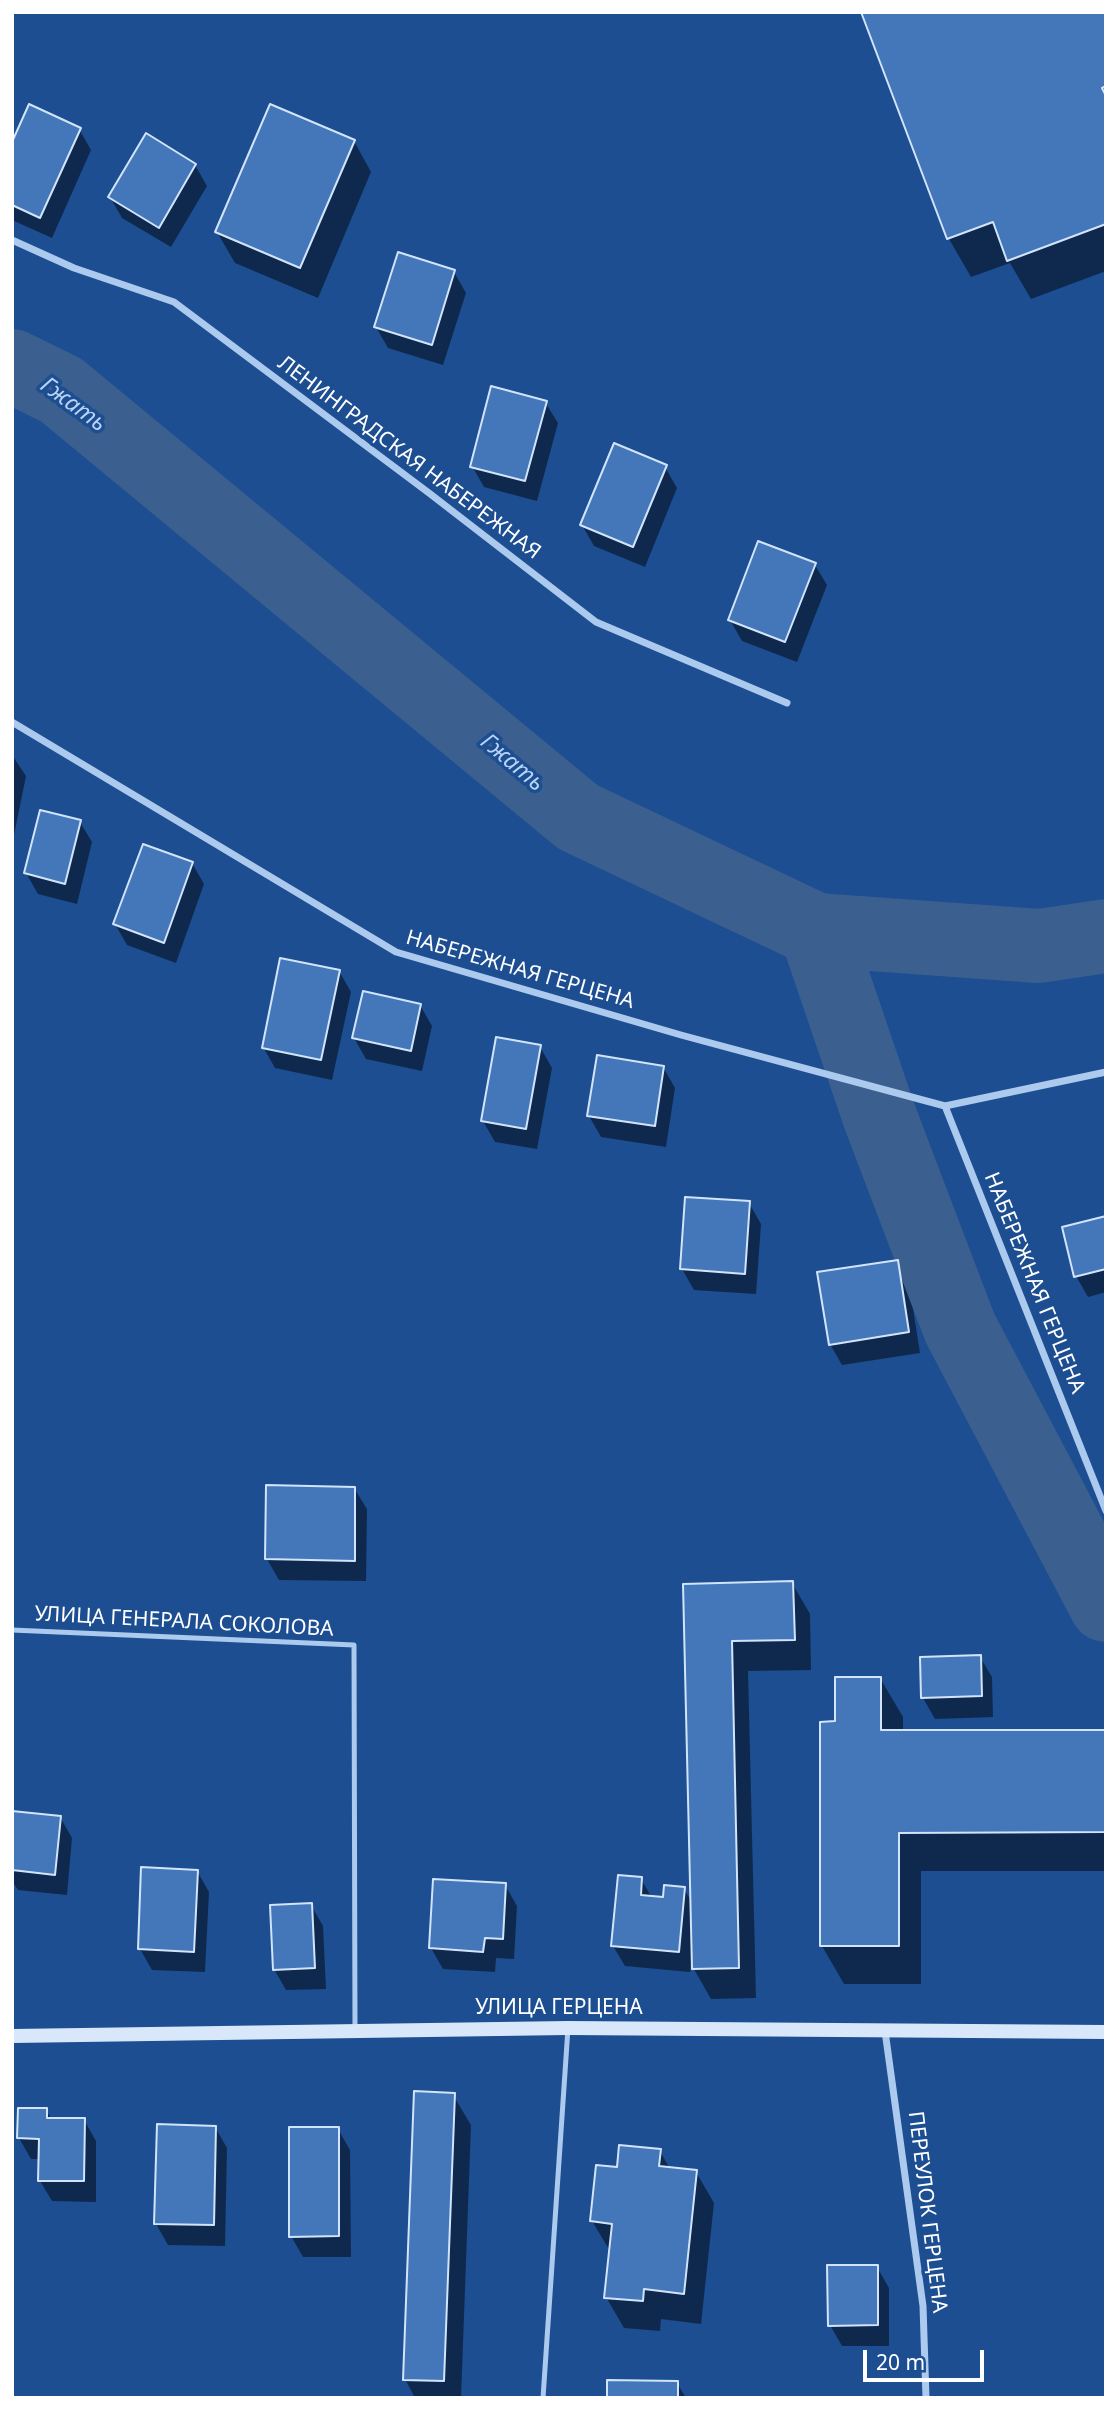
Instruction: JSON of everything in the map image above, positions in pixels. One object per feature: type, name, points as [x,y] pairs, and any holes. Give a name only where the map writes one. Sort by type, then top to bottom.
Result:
[{"type":"street","name":"ЛЕНИНГРАДСКАЯ НАБЕРЕЖНАЯ","points":[[12,240],[74,268],[174,302],[596,622],[786,703]]},
{"type":"street","name":"НАБЕРЕЖНАЯ ГЕРЦЕНА","points":[[12,722],[396,952],[681,1035],[945,1106],[1106,1072]]},
{"type":"street","name":"НАБЕРЕЖНАЯ ГЕРЦЕНА","points":[[945,1106],[1106,1511]]},
{"type":"street","name":"УЛИЦА ГЕРЦЕНА","points":[[12,2036],[568,2028],[1106,2032]]},
{"type":"street","name":"ПЕРЕУЛОК ГЕРЦЕНА","points":[[885,2031],[923,2306],[926,2398]]},
{"type":"lane","name":"УЛИЦА ГЕНЕРАЛА СОКОЛОВА","points":[[12,1630],[354,1645],[355,2032]]},
{"type":"lane","points":[[543,2398],[568,2028]]},
{"type":"building","points":[[861,12],[1106,12],[1106,86],[1102,88],[1106,96],[1106,224],[1007,261],[993,222],[947,239]]},
{"type":"building","points":[[29,104],[81,128],[40,218],[12,205],[12,142]]},
{"type":"building","points":[[270,104],[355,140],[300,268],[215,232]]},
{"type":"building","points":[[146,133],[196,164],[159,228],[108,197]]},
{"type":"building","points":[[398,252],[455,270],[432,345],[374,327]]},
{"type":"building","points":[[491,386],[547,401],[525,481],[470,467]]},
{"type":"building","points":[[614,443],[667,465],[633,547],[580,525]]},
{"type":"building","points":[[758,541],[816,563],[785,642],[728,620]]},
{"type":"building","points":[[40,810],[81,820],[65,884],[24,873]]},
{"type":"building","points":[[143,844],[193,862],[164,943],[113,924]]},
{"type":"building","points":[[280,958],[340,970],[321,1060],[262,1048]]},
{"type":"building","points":[[363,991],[421,1004],[411,1051],[352,1038]]},
{"type":"building","points":[[496,1037],[541,1045],[526,1129],[481,1121]]},
{"type":"building","points":[[597,1055],[664,1066],[655,1126],[587,1116]]},
{"type":"building","points":[[685,1197],[750,1201],[745,1274],[680,1269]]},
{"type":"building","points":[[1106,1216],[1106,1269],[1074,1277],[1062,1227]]},
{"type":"building","points":[[898,1260],[909,1332],[829,1345],[817,1272]]},
{"type":"building","points":[[266,1485],[355,1487],[355,1561],[265,1559]]},
{"type":"building","points":[[793,1581],[795,1640],[732,1641],[739,1968],[692,1969],[683,1584]]},
{"type":"building","points":[[981,1655],[982,1696],[921,1698],[920,1657]]},
{"type":"building","points":[[835,1677],[881,1677],[881,1730],[1106,1730],[1106,1832],[899,1833],[899,1946],[820,1946],[820,1722],[835,1721]]},
{"type":"building","points":[[12,1811],[61,1816],[55,1875],[12,1870]]},
{"type":"building","points":[[141,1867],[198,1870],[194,1952],[138,1949]]},
{"type":"building","points":[[618,1875],[642,1877],[641,1895],[663,1897],[664,1885],[685,1887],[679,1952],[611,1946]]},
{"type":"building","points":[[433,1879],[506,1883],[503,1939],[485,1938],[483,1952],[429,1948]]},
{"type":"building","points":[[312,1903],[315,1968],[273,1970],[270,1905]]},
{"type":"building","points":[[414,2091],[455,2093],[444,2381],[403,2380]]},
{"type":"building","points":[[18,2108],[47,2108],[47,2118],[85,2118],[84,2181],[38,2181],[39,2139],[17,2138]]},
{"type":"building","points":[[157,2124],[216,2126],[214,2225],[154,2224]]},
{"type":"building","points":[[289,2127],[339,2127],[339,2236],[289,2237]]},
{"type":"building","points":[[619,2145],[661,2149],[659,2166],[697,2170],[684,2294],[644,2289],[643,2301],[604,2298],[612,2224],[590,2221],[596,2165],[617,2167]]},
{"type":"building","points":[[827,2265],[878,2265],[878,2325],[828,2326]]},
{"type":"building","points":[[607,2380],[678,2381],[678,2398],[607,2398]]},
{"type":"waterway","name":"Гжать","points":[[12,366],[61,390],[578,817],[816,930],[1039,946],[1106,936]]},
{"type":"waterway","points":[[816,930],[879,1115],[960,1328],[1106,1605]]}]
